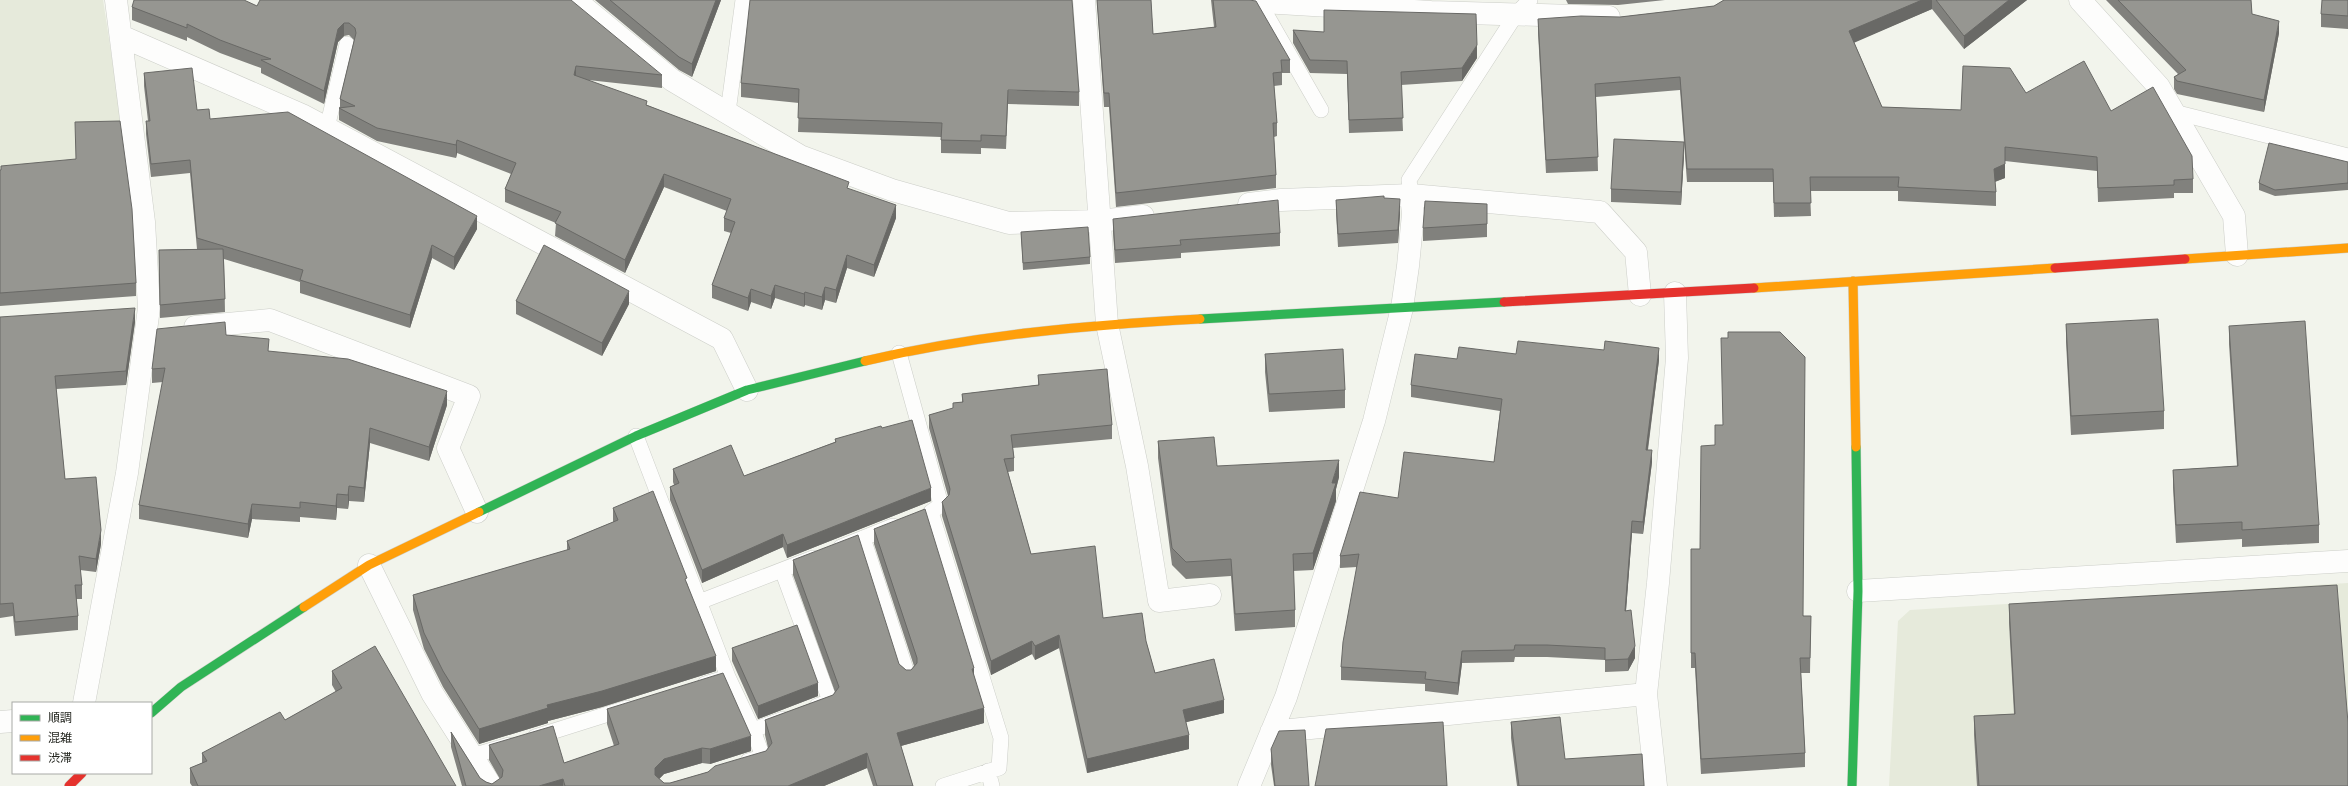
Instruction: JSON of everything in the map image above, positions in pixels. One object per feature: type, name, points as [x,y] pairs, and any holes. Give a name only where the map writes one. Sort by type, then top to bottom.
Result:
[{"type":"street","points":[[84,702],[127,473],[146,332],[139,309],[144,222],[116,0]]},
{"type":"street","points":[[575,0],[672,80],[800,156],[892,190],[1009,223],[1100,220],[1163,214]]},
{"type":"street","points":[[1084,0],[1107,324],[1137,466],[1159,601],[1210,595]]},
{"type":"street","points":[[1229,0],[1430,6],[1524,6],[1627,17]]},
{"type":"street","points":[[2080,0],[2159,87],[2234,216],[2237,254]]},
{"type":"street","points":[[121,36],[302,115],[722,339],[747,390]]},
{"type":"street","points":[[1226,206],[1281,200],[1411,195],[1600,212],[1636,252],[1640,295]]},
{"type":"street","points":[[1249,786],[1299,660],[1374,421],[1402,308],[1413,214],[1411,195]]},
{"type":"street","points":[[152,712],[181,687],[369,565],[477,512],[636,436],[747,390],[899,353],[1005,334],[1107,324],[1675,293],[2237,254],[2348,248]]},
{"type":"street","points":[[1852,786],[1858,591],[1853,281]]},
{"type":"street","points":[[1656,786],[1646,694],[1658,583],[1677,358],[1675,293]]},
{"type":"street","points":[[146,332],[270,320],[469,396],[448,448],[477,512]]},
{"type":"street","points":[[1858,591],[2348,561]]},
{"type":"street","points":[[369,565],[432,693],[492,786]]},
{"type":"street","points":[[1271,732],[1646,694]]},
{"type":"street","points":[[0,722],[12,721]]},
{"type":"lane","points":[[728,112],[743,0]]},
{"type":"lane","points":[[1259,2],[1321,110]]},
{"type":"lane","points":[[1411,195],[1409,180],[1524,6]]},
{"type":"lane","points":[[327,128],[347,44]]},
{"type":"lane","points":[[2174,112],[2348,156]]},
{"type":"lane","points":[[699,602],[918,517],[941,506],[899,353]]},
{"type":"lane","points":[[636,436],[728,677],[753,730],[763,757],[734,766]]},
{"type":"lane","points":[[918,517],[1001,738],[999,768],[943,786]]},
{"type":"lane","points":[[863,538],[908,676]]},
{"type":"lane","points":[[753,730],[830,701],[782,570]]},
{"type":"lane","points":[[690,689],[728,677]]},
{"type":"lane","points":[[472,756],[638,705]]},
{"type":"lane","points":[[988,771],[992,786]]},
{"type":"shaded area","points":[[0,0],[103,0],[128,162],[0,177]]},
{"type":"shaded area","points":[[2348,583],[2348,786],[1889,786],[1898,621],[1910,610]]},
{"type":"building","points":[[134,0],[244,0],[257,6],[260,0],[571,0],[662,75],[576,66],[574,75],[647,101],[646,105],[849,182],[847,188],[896,205],[874,265],[847,255],[836,290],[825,287],[822,297],[805,292],[804,294],[775,285],[771,296],[751,289],[748,298],[712,285],[735,222],[724,218],[731,199],[664,174],[625,260],[555,223],[561,212],[505,189],[516,163],[457,140],[456,145],[377,128],[339,108],[355,106],[340,99],[356,33],[355,28],[349,23],[344,23],[338,29],[324,91],[261,60],[271,59],[220,40],[187,24],[187,28],[132,7]]},
{"type":"building","points":[[610,0],[716,0],[692,64],[679,57]]},
{"type":"building","points":[[750,0],[1072,0],[1079,92],[1008,90],[1006,136],[981,135],[981,141],[941,140],[942,123],[798,118],[799,89],[741,83]]},
{"type":"building","points":[[1097,0],[1151,0],[1153,34],[1216,27],[1213,0],[1256,1],[1290,60],[1281,60],[1282,72],[1273,73],[1277,123],[1273,123],[1276,175],[1116,193],[1109,93],[1104,93]]},
{"type":"building","points":[[1724,0],[1922,0],[1849,31],[1882,107],[1961,110],[1963,66],[2010,68],[2026,93],[2084,61],[2111,111],[2153,87],[2192,156],[2193,179],[2174,180],[2174,185],[2098,188],[2097,157],[2005,147],[2005,164],[1994,169],[1996,192],[1898,187],[1899,177],[1810,177],[1811,203],[1774,203],[1773,169],[1687,169],[1680,77],[1595,84],[1598,157],[1546,160],[1538,19],[1581,16],[1620,17],[1714,6]]},
{"type":"building","points":[[1936,0],[2009,0],[1964,36]]},
{"type":"building","points":[[2118,0],[2251,0],[2252,14],[2279,21],[2264,100],[2177,81],[2174,77],[2186,70]]},
{"type":"building","points":[[2322,0],[2348,0],[2348,16],[2321,14]]},
{"type":"building","points":[[1324,10],[1476,14],[1477,45],[1462,68],[1401,72],[1403,118],[1349,120],[1347,61],[1310,60],[1293,30],[1324,32]]},
{"type":"building","points":[[192,68],[197,110],[209,109],[210,119],[288,112],[477,216],[454,257],[432,245],[410,315],[300,280],[303,270],[197,238],[190,160],[151,164],[146,121],[150,121],[144,73]]},
{"type":"building","points":[[120,121],[132,209],[136,283],[0,293],[1,166],[76,159],[75,122]]},
{"type":"building","points":[[1614,139],[1684,142],[1681,192],[1611,189]]},
{"type":"building","points":[[2269,143],[2348,162],[2348,183],[2275,190],[2259,183]]},
{"type":"building","points":[[1384,196],[1384,198],[1400,199],[1398,230],[1338,234],[1336,200]]},
{"type":"building","points":[[1278,200],[1280,233],[1180,240],[1181,245],[1115,250],[1113,219]]},
{"type":"building","points":[[1425,201],[1487,204],[1487,224],[1423,228]]},
{"type":"building","points":[[1088,227],[1090,257],[1023,263],[1021,232]]},
{"type":"building","points":[[544,245],[629,291],[602,343],[516,301]]},
{"type":"building","points":[[223,249],[225,299],[160,305],[159,250]]},
{"type":"building","points":[[135,308],[126,371],[55,376],[65,479],[96,477],[101,530],[96,559],[79,556],[82,585],[75,585],[78,616],[15,622],[13,603],[0,604],[0,317]]},
{"type":"building","points":[[2158,319],[2164,411],[2071,416],[2066,324]]},
{"type":"building","points":[[2305,321],[2319,525],[2242,530],[2242,522],[2176,525],[2173,470],[2238,466],[2229,326]]},
{"type":"building","points":[[225,322],[226,335],[269,339],[268,351],[348,359],[447,391],[429,447],[370,428],[364,488],[349,486],[348,495],[337,494],[336,506],[300,502],[300,508],[252,504],[248,524],[139,505],[165,368],[152,369],[157,329]]},
{"type":"building","points":[[1728,332],[1780,332],[1805,357],[1803,616],[1811,616],[1810,658],[1800,658],[1805,753],[1701,759],[1695,653],[1691,653],[1691,549],[1700,549],[1701,446],[1715,445],[1715,425],[1723,425],[1721,338],[1728,338]]},
{"type":"building","points":[[1518,341],[1604,350],[1605,341],[1659,348],[1646,450],[1652,450],[1643,522],[1632,521],[1625,611],[1631,610],[1635,646],[1628,659],[1605,660],[1605,648],[1547,645],[1515,645],[1514,650],[1462,651],[1458,683],[1425,679],[1426,672],[1341,667],[1343,642],[1359,554],[1340,556],[1360,492],[1398,498],[1404,452],[1494,462],[1502,399],[1411,385],[1415,354],[1457,359],[1459,347],[1516,354]]},
{"type":"building","points":[[1343,349],[1345,390],[1269,394],[1265,354]]},
{"type":"building","points":[[1107,369],[1112,425],[1011,435],[1014,458],[1004,459],[1031,554],[1095,546],[1103,618],[1142,613],[1146,641],[1155,673],[1214,659],[1224,700],[1183,710],[1189,735],[1087,759],[1059,635],[1035,646],[1032,641],[991,661],[942,502],[949,495],[950,489],[929,415],[953,408],[953,403],[963,402],[962,394],[1039,385],[1038,375]]},
{"type":"building","points":[[912,420],[931,488],[787,545],[783,534],[702,570],[670,487],[679,483],[673,469],[731,445],[744,476],[836,442],[835,439],[881,426],[882,428]]},
{"type":"building","points":[[1214,437],[1217,466],[1339,460],[1332,483],[1336,483],[1313,553],[1293,554],[1295,610],[1235,614],[1231,559],[1186,562],[1172,548],[1158,441]]},
{"type":"building","points":[[653,491],[687,578],[685,579],[716,656],[602,691],[547,705],[548,708],[479,729],[443,671],[424,633],[413,595],[570,549],[567,541],[618,520],[613,508]]},
{"type":"building","points":[[925,509],[974,668],[972,669],[984,708],[897,733],[913,786],[877,786],[867,753],[788,786],[565,786],[563,779],[539,786],[466,786],[451,732],[480,778],[492,784],[502,777],[503,770],[489,745],[553,726],[564,763],[619,744],[607,709],[723,673],[751,736],[710,749],[702,748],[664,759],[655,768],[655,775],[664,783],[670,783],[708,772],[715,766],[766,751],[772,743],[765,720],[833,695],[839,687],[793,560],[858,535],[899,664],[906,670],[911,670],[917,663],[917,658],[874,529]]},
{"type":"building","points":[[2337,585],[2348,723],[2348,786],[1979,786],[1974,716],[2015,714],[2009,604]]},
{"type":"building","points":[[797,625],[818,683],[758,706],[732,648]]},
{"type":"building","points":[[375,646],[456,786],[198,786],[190,768],[207,761],[202,753],[280,712],[285,720],[342,688],[332,671]]},
{"type":"building","points":[[1560,717],[1565,759],[1642,754],[1644,786],[1519,786],[1511,722]]},
{"type":"building","points":[[1443,722],[1447,786],[1315,786],[1326,729]]},
{"type":"building","points":[[1305,730],[1309,786],[1275,786],[1271,749],[1279,731]]},
{"type":"traffic: fast","points":[[1200,319],[1504,302]]},
{"type":"traffic: fast","points":[[479,512],[636,436],[747,390],[865,361]]},
{"type":"traffic: fast","points":[[1852,786],[1858,591],[1856,447]]},
{"type":"traffic: fast","points":[[152,712],[181,687],[304,607]]},
{"type":"traffic: slow","points":[[2185,259],[2348,248]]},
{"type":"traffic: slow","points":[[1754,288],[2055,268]]},
{"type":"traffic: slow","points":[[1853,281],[1856,447]]},
{"type":"traffic: slow","points":[[865,361],[948,344],[1031,332],[1115,324],[1200,319]]},
{"type":"traffic: slow","points":[[304,607],[369,565],[479,512]]},
{"type":"traffic: jam","points":[[2055,268],[2185,259]]},
{"type":"traffic: jam","points":[[1504,302],[1754,288]]},
{"type":"traffic: jam","points":[[69,786],[81,774]]}]
